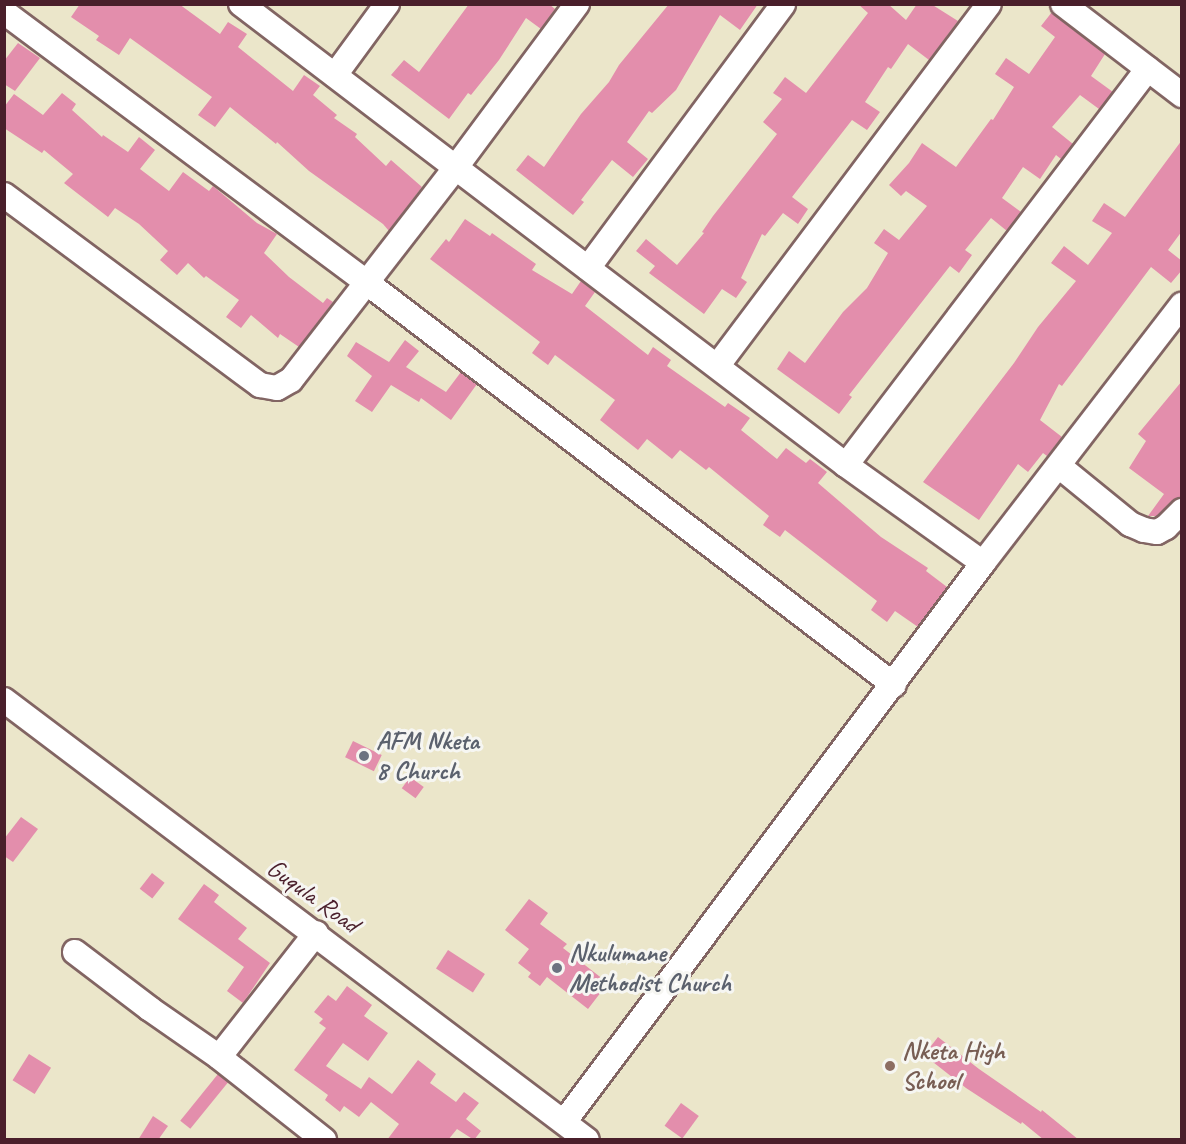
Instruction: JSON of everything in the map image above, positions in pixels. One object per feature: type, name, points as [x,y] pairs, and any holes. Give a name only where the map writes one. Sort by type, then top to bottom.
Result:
[{"type":"street","points":[[241,4],[718,365],[846,465],[983,564]]},
{"type":"street","points":[[335,75],[387,4]]},
{"type":"street","points":[[4,195],[260,385],[270,388],[284,386],[456,167],[577,4]]},
{"type":"street","points":[[588,267],[783,4]]},
{"type":"street","points":[[718,365],[989,4]]},
{"type":"street","points":[[1063,4],[1182,95]]},
{"type":"street","points":[[4,12],[366,282],[894,685]]},
{"type":"street","points":[[846,465],[1148,69]]},
{"type":"street","points":[[564,1122],[983,564],[1182,305]]},
{"type":"street","points":[[1059,466],[1130,525],[1144,531],[1157,532],[1166,527],[1182,511]]},
{"type":"street","name":"Guqula Road","points":[[4,700],[144,808],[316,933],[587,1140]]},
{"type":"street","points":[[219,1057],[316,933]]},
{"type":"street","points":[[75,952],[150,1009],[219,1057],[324,1140]]},
{"type":"building","points":[[80,4],[179,4],[220,34],[228,22],[247,34],[238,47],[293,91],[304,75],[320,86],[313,95],[337,115],[334,118],[357,134],[355,137],[386,166],[391,160],[422,187],[389,231],[383,224],[309,171],[277,142],[276,144],[230,107],[215,127],[198,115],[212,97],[130,38],[119,55],[96,40],[99,36],[71,17]]},
{"type":"building","points":[[469,4],[549,4],[555,9],[541,29],[526,18],[499,60],[471,95],[468,93],[449,119],[391,75],[404,60],[419,72]]},
{"type":"building","points":[[669,4],[758,4],[740,30],[720,15],[676,90],[652,113],[649,111],[627,142],[648,159],[633,177],[612,160],[581,200],[584,202],[573,215],[516,170],[528,155],[544,167],[581,114],[609,82],[619,65]]},
{"type":"building","points":[[858,4],[888,4],[906,20],[917,4],[931,4],[958,21],[929,60],[908,44],[891,69],[888,67],[865,102],[880,112],[867,130],[852,120],[792,197],[808,209],[798,224],[783,213],[765,236],[762,234],[741,278],[747,282],[736,298],[722,289],[704,314],[649,273],[655,266],[636,251],[646,239],[677,265],[704,233],[702,232],[713,216],[777,134],[763,122],[782,99],[773,93],[785,77],[806,93],[868,13]]},
{"type":"building","points":[[1052,12],[1105,54],[1091,76],[1113,92],[1099,109],[1080,95],[1052,127],[1073,144],[1061,159],[1056,155],[1040,179],[1023,167],[1002,198],[1021,212],[1007,231],[991,218],[965,250],[972,255],[959,273],[950,266],[849,395],[852,397],[839,414],[777,369],[789,351],[805,363],[843,312],[867,288],[888,253],[874,243],[884,229],[899,240],[927,206],[906,191],[901,196],[889,185],[909,163],[922,143],[956,167],[991,119],[993,120],[1014,87],[995,74],[1006,58],[1029,74],[1055,37],[1041,26]]},
{"type":"building","points":[[18,43],[40,58],[15,91],[4,84],[4,61]]},
{"type":"building","points":[[62,93],[76,104],[72,110],[102,137],[103,135],[128,152],[139,137],[155,150],[140,169],[169,191],[183,172],[209,191],[213,186],[257,223],[277,234],[264,253],[289,277],[323,303],[327,298],[333,302],[299,347],[280,334],[278,338],[251,315],[241,328],[226,317],[239,300],[206,276],[204,278],[188,263],[177,275],[160,260],[168,251],[139,224],[115,208],[108,217],[64,183],[73,174],[44,150],[42,153],[4,128],[4,107],[14,94],[43,115]]},
{"type":"building","points":[[1182,140],[1182,231],[1168,250],[1182,261],[1182,270],[1171,283],[1151,267],[1062,386],[1059,384],[1040,420],[1062,437],[1047,456],[1043,453],[1028,472],[1018,464],[979,520],[923,482],[1014,363],[1038,327],[1076,281],[1051,263],[1064,246],[1088,265],[1112,233],[1092,221],[1104,203],[1125,217]]},
{"type":"building","points":[[465,219],[490,236],[492,233],[536,264],[532,270],[572,294],[581,281],[595,292],[585,306],[648,355],[653,347],[671,360],[667,366],[725,407],[728,403],[750,418],[741,430],[777,459],[786,448],[806,463],[810,459],[827,472],[818,483],[881,537],[928,568],[926,571],[947,587],[918,627],[895,611],[887,622],[871,610],[877,601],[785,530],[780,537],[763,525],[769,516],[709,467],[706,470],[680,450],[672,459],[647,439],[638,450],[600,420],[615,400],[555,355],[548,365],[532,353],[540,342],[430,259],[446,239],[449,242]]},
{"type":"building","points":[[405,340],[419,351],[406,367],[446,392],[461,372],[477,384],[451,420],[421,398],[419,402],[391,385],[372,412],[355,401],[372,376],[347,356],[356,342],[389,362]]},
{"type":"building","points":[[1182,381],[1182,497],[1172,501],[1157,516],[1148,516],[1164,494],[1129,468],[1146,441],[1138,434]]},
{"type":"building","name":"AFM Nketa 8 Church","points":[[353,741],[382,755],[374,771],[345,757]]},
{"type":"building","points":[[410,777],[424,787],[416,798],[402,788]]},
{"type":"building","points":[[21,817],[38,829],[13,862],[4,856],[4,839]]},
{"type":"building","points":[[152,873],[165,883],[152,899],[140,889]]},
{"type":"building","points":[[204,884],[219,895],[214,902],[247,928],[238,939],[270,963],[243,1003],[227,991],[244,967],[178,919]]},
{"type":"building","name":"Nkulumane Methodist Church","points":[[529,899],[548,913],[540,924],[567,944],[563,948],[608,983],[588,1009],[547,977],[540,986],[528,977],[531,973],[518,963],[529,949],[505,930]]},
{"type":"building","points":[[448,950],[485,974],[473,992],[436,968]]},
{"type":"building","points":[[347,986],[372,1005],[364,1016],[388,1033],[368,1061],[343,1043],[326,1066],[361,1089],[369,1077],[392,1094],[418,1060],[436,1074],[430,1083],[456,1102],[464,1092],[479,1103],[466,1119],[481,1131],[474,1140],[457,1129],[448,1140],[387,1140],[399,1124],[371,1102],[359,1117],[344,1106],[340,1112],[325,1100],[328,1095],[294,1070],[326,1028],[319,1023],[323,1019],[314,1012],[328,995],[336,1001]]},
{"type":"building","points":[[938,1037],[979,1069],[1041,1112],[1042,1110],[1079,1140],[1044,1140],[1022,1122],[1021,1124],[966,1088],[924,1055]]},
{"type":"building","points":[[29,1054],[51,1068],[35,1094],[13,1080]]},
{"type":"building","points":[[218,1074],[228,1082],[190,1129],[180,1121]]},
{"type":"building","points":[[681,1103],[699,1116],[682,1139],[665,1126]]},
{"type":"building","points":[[153,1116],[168,1126],[158,1140],[138,1140]]},
{"type":"place","name":"AFM Nketa 8 Church","points":[[364,756]]},
{"type":"place","name":"Nkulumane Methodist Church","points":[[557,968]]},
{"type":"place","name":"Nketa High School","points":[[890,1066]]}]
